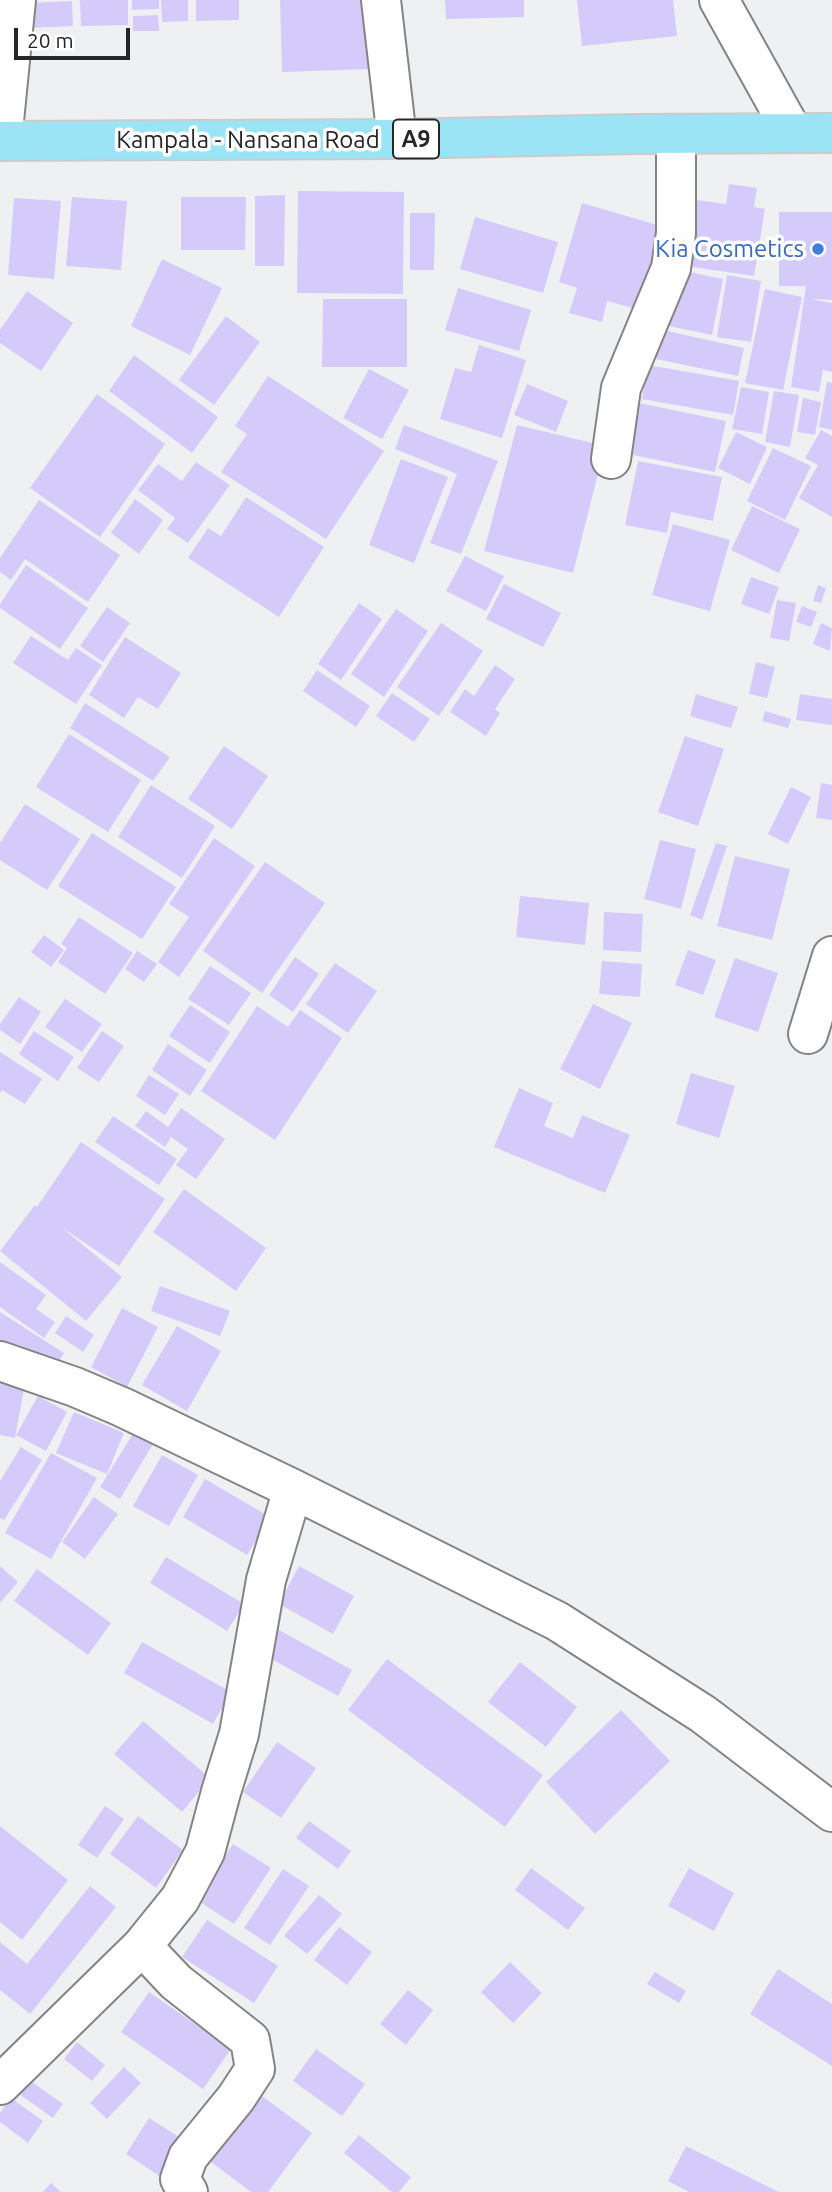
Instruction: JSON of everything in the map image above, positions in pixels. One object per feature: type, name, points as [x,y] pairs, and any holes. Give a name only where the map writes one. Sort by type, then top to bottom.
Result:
[{"type":"main road","name":"Kampala - Nansana Road","points":[[1,141],[832,134]]},
{"type":"street","points":[[1,141],[16,0]]},
{"type":"street","points":[[381,0],[397,139]]},
{"type":"street","points":[[719,0],[793,133]]},
{"type":"street","points":[[611,459],[621,388],[671,268],[676,233],[676,134]]},
{"type":"street","points":[[808,1034],[832,956]]},
{"type":"street","points":[[0,1361],[75,1387],[122,1407],[557,1620],[703,1714],[832,1812]]},
{"type":"street","points":[[0,2085],[142,1946],[180,1899],[205,1852],[239,1734],[266,1580],[293,1489]]},
{"type":"street","points":[[142,1946],[176,1982],[250,2040],[255,2069],[236,2098],[188,2157],[180,2179],[188,2192]]},
{"type":"building","points":[[80,0],[128,0],[128,25],[81,26]]},
{"type":"building","points":[[132,0],[159,0],[159,9],[132,10]]},
{"type":"building","points":[[161,0],[188,0],[188,21],[162,22]]},
{"type":"building","points":[[196,0],[239,0],[239,20],[196,21]]},
{"type":"building","points":[[280,0],[370,0],[372,69],[282,72]]},
{"type":"building","points":[[445,0],[524,0],[524,17],[446,19]]},
{"type":"building","points":[[577,0],[673,0],[677,36],[582,46]]},
{"type":"building","points":[[72,1],[73,26],[29,28],[28,3]]},
{"type":"building","points":[[158,15],[159,31],[133,31],[133,16]]},
{"type":"building","points":[[729,184],[757,188],[754,207],[765,209],[754,276],[686,266],[697,200],[726,204]]},
{"type":"building","points":[[298,191],[404,192],[403,294],[297,293]]},
{"type":"building","points":[[285,195],[284,266],[255,266],[255,196]]},
{"type":"building","points":[[72,197],[127,201],[121,270],[66,266]]},
{"type":"building","points":[[181,197],[246,197],[245,250],[181,250]]},
{"type":"building","points":[[14,198],[61,201],[54,279],[8,275]]},
{"type":"building","points":[[582,203],[671,229],[647,312],[607,301],[602,322],[569,313],[577,288],[559,282]]},
{"type":"building","points":[[779,212],[832,212],[832,300],[810,299],[832,303],[832,372],[823,370],[819,392],[791,387],[806,286],[779,286]]},
{"type":"building","points":[[410,213],[435,213],[434,270],[410,270]]},
{"type":"building","points":[[475,217],[558,242],[543,293],[460,269]]},
{"type":"building","points":[[162,259],[222,288],[190,355],[131,326]]},
{"type":"building","points":[[676,269],[723,279],[712,335],[664,325]]},
{"type":"building","points":[[727,275],[761,281],[751,342],[717,337]]},
{"type":"building","points":[[458,288],[531,310],[519,351],[445,330]]},
{"type":"building","points":[[765,289],[802,297],[783,390],[745,383]]},
{"type":"building","points":[[27,291],[73,323],[41,371],[0,343],[0,330]]},
{"type":"building","points":[[323,299],[407,299],[407,367],[322,367]]},
{"type":"building","points":[[226,316],[260,342],[214,405],[179,380]]},
{"type":"building","points":[[663,330],[744,348],[738,376],[656,359]]},
{"type":"building","points":[[479,345],[526,360],[502,438],[440,419],[455,368],[471,372]]},
{"type":"building","points":[[134,355],[218,417],[192,453],[109,391]]},
{"type":"building","points":[[648,365],[739,381],[733,415],[642,399]]},
{"type":"building","points":[[369,369],[409,390],[382,439],[343,418]]},
{"type":"building","points":[[268,376],[384,451],[326,539],[221,472],[247,434],[235,426]]},
{"type":"building","points":[[827,382],[832,383],[832,430],[819,427]]},
{"type":"building","points":[[527,384],[568,401],[556,432],[514,415]]},
{"type":"building","points":[[741,387],[769,392],[762,434],[732,429]]},
{"type":"building","points":[[774,391],[799,395],[790,447],[765,442]]},
{"type":"building","points":[[97,394],[165,444],[100,537],[30,488]]},
{"type":"building","points":[[803,398],[821,402],[815,435],[797,432]]},
{"type":"building","points":[[639,403],[726,421],[715,472],[628,454]]},
{"type":"building","points":[[404,425],[498,461],[461,554],[430,543],[457,474],[395,449]]},
{"type":"building","points":[[517,425],[605,446],[573,573],[484,551]]},
{"type":"building","points":[[821,430],[832,436],[832,517],[799,498],[818,465],[805,458]]},
{"type":"building","points":[[736,432],[767,447],[750,484],[718,468]]},
{"type":"building","points":[[773,448],[811,466],[785,520],[747,501]]},
{"type":"building","points":[[401,459],[448,477],[414,563],[369,545]]},
{"type":"building","points":[[638,461],[722,477],[713,521],[671,512],[667,533],[625,525]]},
{"type":"building","points":[[196,462],[230,485],[188,543],[167,529],[175,518],[138,490],[158,464],[182,481]]},
{"type":"building","points":[[246,497],[324,547],[279,617],[188,558],[208,528],[221,536]]},
{"type":"building","points":[[135,499],[163,520],[139,554],[111,533]]},
{"type":"building","points":[[39,500],[120,555],[88,602],[25,559],[11,580],[0,572],[0,558]]},
{"type":"building","points":[[752,506],[800,529],[779,573],[731,550]]},
{"type":"building","points":[[673,524],[730,540],[710,611],[652,595]]},
{"type":"building","points":[[465,556],[504,576],[486,611],[446,591]]},
{"type":"building","points":[[26,565],[88,608],[60,649],[0,608]]},
{"type":"building","points":[[751,577],[779,587],[769,614],[741,604]]},
{"type":"building","points":[[504,584],[561,613],[543,647],[486,619]]},
{"type":"building","points":[[818,585],[826,588],[821,603],[813,601]]},
{"type":"building","points":[[777,600],[796,603],[789,641],[770,638]]},
{"type":"building","points":[[359,603],[382,619],[341,680],[318,664]]},
{"type":"building","points":[[802,606],[817,612],[811,627],[796,622]]},
{"type":"building","points":[[107,607],[130,623],[103,662],[80,646]]},
{"type":"building","points":[[396,609],[428,631],[384,697],[351,674]]},
{"type":"building","points":[[441,623],[483,651],[439,716],[397,687]]},
{"type":"building","points":[[821,623],[832,628],[830,651],[813,644]]},
{"type":"building","points":[[31,636],[68,660],[76,648],[102,665],[76,704],[13,663]]},
{"type":"building","points":[[125,637],[181,673],[158,709],[138,697],[124,718],[89,695]]},
{"type":"building","points":[[756,662],[775,667],[767,698],[749,694]]},
{"type":"building","points":[[495,665],[515,679],[495,709],[500,713],[486,736],[450,712],[465,689],[474,696]]},
{"type":"building","points":[[317,670],[370,706],[356,727],[303,691]]},
{"type":"building","points":[[392,693],[430,719],[414,742],[376,716]]},
{"type":"building","points":[[696,694],[738,707],[731,728],[690,716]]},
{"type":"building","points":[[800,694],[832,699],[832,725],[796,720]]},
{"type":"building","points":[[85,703],[170,757],[153,781],[70,728]]},
{"type":"building","points":[[765,711],[791,719],[788,728],[762,721]]},
{"type":"building","points":[[69,734],[141,780],[108,832],[36,787]]},
{"type":"building","points":[[685,736],[724,749],[698,826],[658,812]]},
{"type":"building","points":[[224,746],[268,776],[232,829],[188,799]]},
{"type":"building","points":[[821,783],[832,785],[832,820],[816,818]]},
{"type":"building","points":[[151,785],[215,826],[182,878],[118,837]]},
{"type":"building","points":[[791,787],[811,797],[788,844],[768,834]]},
{"type":"building","points":[[25,804],[80,839],[47,890],[0,860],[0,843]]},
{"type":"building","points":[[92,833],[176,887],[142,939],[58,886]]},
{"type":"building","points":[[214,838],[255,866],[179,977],[158,962],[189,917],[169,904]]},
{"type":"building","points":[[660,840],[696,849],[681,909],[644,899]]},
{"type":"building","points":[[716,843],[727,846],[702,920],[690,915]]},
{"type":"building","points":[[735,856],[790,869],[772,940],[717,926]]},
{"type":"building","points":[[265,862],[325,903],[262,993],[203,951]]},
{"type":"building","points":[[520,896],[589,903],[585,945],[516,937]]},
{"type":"building","points":[[604,912],[643,914],[641,952],[603,950]]},
{"type":"building","points":[[79,917],[133,953],[105,994],[58,962],[67,948],[61,944]]},
{"type":"building","points":[[44,935],[64,950],[51,967],[31,952]]},
{"type":"building","points":[[688,950],[716,960],[703,995],[675,985]]},
{"type":"building","points":[[137,951],[157,964],[144,982],[125,969]]},
{"type":"building","points":[[295,957],[319,974],[293,1012],[269,995]]},
{"type":"building","points":[[735,958],[778,973],[758,1032],[714,1017]]},
{"type":"building","points":[[602,961],[642,964],[640,997],[599,994]]},
{"type":"building","points":[[335,963],[377,991],[348,1033],[306,1004]]},
{"type":"building","points":[[210,966],[251,993],[229,1025],[188,999]]},
{"type":"building","points":[[19,997],[41,1012],[20,1044],[0,1030],[0,1024]]},
{"type":"building","points":[[65,999],[102,1024],[82,1052],[45,1027]]},
{"type":"building","points":[[593,1004],[632,1023],[600,1089],[560,1069]]},
{"type":"building","points":[[190,1005],[230,1032],[210,1063],[169,1036]]},
{"type":"building","points":[[257,1006],[288,1027],[300,1010],[342,1038],[275,1140],[201,1091]]},
{"type":"building","points":[[34,1031],[74,1057],[58,1081],[19,1054]]},
{"type":"building","points":[[102,1031],[124,1046],[99,1082],[77,1068]]},
{"type":"building","points":[[168,1044],[207,1070],[190,1096],[152,1070]]},
{"type":"building","points":[[0,1052],[42,1079],[25,1104],[2,1090],[0,1093]]},
{"type":"building","points":[[691,1073],[735,1086],[719,1138],[676,1124]]},
{"type":"building","points":[[149,1075],[179,1094],[165,1115],[136,1096]]},
{"type":"building","points":[[519,1088],[553,1103],[544,1126],[573,1138],[582,1115],[630,1135],[605,1193],[494,1147]]},
{"type":"building","points":[[181,1108],[225,1139],[196,1179],[176,1165],[188,1149],[171,1137],[165,1147],[135,1126],[146,1111],[168,1127]]},
{"type":"building","points":[[113,1116],[177,1159],[159,1185],[95,1142]]},
{"type":"building","points":[[81,1142],[165,1199],[119,1266],[61,1227],[122,1277],[86,1321],[0,1251],[35,1205],[37,1207]]},
{"type":"building","points":[[184,1189],[266,1248],[236,1291],[153,1232]]},
{"type":"building","points":[[0,1262],[46,1295],[36,1309],[55,1322],[44,1338],[0,1307]]},
{"type":"building","points":[[160,1286],[230,1311],[220,1336],[151,1311]]},
{"type":"building","points":[[122,1308],[158,1327],[127,1387],[91,1367]]},
{"type":"building","points":[[0,1312],[64,1353],[51,1375],[0,1343]]},
{"type":"building","points":[[66,1316],[94,1335],[83,1352],[55,1333]]},
{"type":"building","points":[[177,1326],[221,1351],[187,1411],[142,1385]]},
{"type":"building","points":[[0,1384],[24,1389],[15,1438],[0,1435]]},
{"type":"building","points":[[38,1396],[67,1412],[46,1451],[16,1435]]},
{"type":"building","points":[[74,1412],[124,1433],[107,1474],[56,1453]]},
{"type":"building","points":[[134,1432],[153,1444],[120,1499],[100,1487]]},
{"type":"building","points":[[21,1447],[42,1460],[4,1520],[0,1518],[0,1481]]},
{"type":"building","points":[[51,1453],[97,1478],[51,1559],[5,1533]]},
{"type":"building","points":[[162,1455],[198,1475],[169,1526],[133,1506]]},
{"type":"building","points":[[205,1479],[270,1517],[247,1555],[183,1517]]},
{"type":"building","points":[[94,1497],[118,1514],[85,1559],[62,1542]]},
{"type":"building","points":[[166,1557],[244,1604],[227,1631],[150,1583]]},
{"type":"building","points":[[0,1566],[18,1582],[0,1603]]},
{"type":"building","points":[[299,1566],[354,1596],[333,1634],[279,1604]]},
{"type":"building","points":[[37,1569],[111,1623],[88,1655],[14,1601]]},
{"type":"building","points":[[279,1630],[352,1670],[338,1696],[266,1656]]},
{"type":"building","points":[[142,1642],[231,1692],[213,1724],[124,1673]]},
{"type":"building","points":[[387,1659],[543,1775],[505,1827],[348,1710]]},
{"type":"building","points":[[520,1662],[577,1707],[546,1747],[488,1702]]},
{"type":"building","points":[[621,1710],[670,1761],[595,1834],[546,1782]]},
{"type":"building","points":[[143,1721],[210,1778],[182,1812],[114,1754]]},
{"type":"building","points":[[277,1742],[316,1768],[281,1818],[243,1792]]},
{"type":"building","points":[[105,1806],[124,1819],[97,1858],[78,1845]]},
{"type":"building","points":[[138,1816],[183,1850],[156,1888],[110,1854]]},
{"type":"building","points":[[309,1821],[351,1851],[338,1869],[296,1838]]},
{"type":"building","points":[[0,1826],[68,1880],[22,1940],[0,1922]]},
{"type":"building","points":[[233,1844],[271,1868],[234,1924],[197,1900]]},
{"type":"building","points":[[531,1868],[585,1908],[568,1930],[515,1890]]},
{"type":"building","points":[[689,1868],[734,1893],[714,1931],[668,1906]]},
{"type":"building","points":[[283,1869],[309,1886],[270,1945],[244,1928]]},
{"type":"building","points":[[90,1886],[116,1907],[30,2014],[0,1990],[0,1942],[27,1964]]},
{"type":"building","points":[[319,1895],[342,1914],[307,1954],[284,1936]]},
{"type":"building","points":[[207,1920],[278,1966],[254,2003],[182,1957]]},
{"type":"building","points":[[339,1927],[372,1952],[347,1985],[314,1960]]},
{"type":"building","points":[[510,1962],[542,1993],[513,2023],[481,1992]]},
{"type":"building","points":[[778,1969],[832,2004],[832,2066],[750,2014]]},
{"type":"building","points":[[655,1972],[686,1991],[679,2003],[647,1984]]},
{"type":"building","points":[[408,1990],[433,2010],[406,2045],[380,2024]]},
{"type":"building","points":[[149,1992],[231,2049],[203,2089],[121,2032]]},
{"type":"building","points":[[77,2042],[105,2065],[92,2081],[64,2059]]},
{"type":"building","points":[[316,2049],[365,2084],[342,2116],[293,2081]]},
{"type":"building","points":[[124,2067],[141,2083],[107,2119],[90,2103]]},
{"type":"building","points":[[25,2077],[63,2104],[53,2118],[15,2091]]},
{"type":"building","points":[[258,2093],[312,2133],[268,2192],[251,2192],[207,2159]]},
{"type":"building","points":[[11,2098],[43,2121],[28,2143],[0,2122],[0,2113]]},
{"type":"building","points":[[149,2118],[184,2140],[161,2177],[126,2154]]},
{"type":"building","points":[[359,2135],[411,2177],[399,2192],[392,2192],[344,2153]]},
{"type":"building","points":[[686,2146],[779,2192],[689,2192],[668,2181]]},
{"type":"building","points":[[51,2183],[61,2192],[43,2192]]},
{"type":"place","name":"Kia Cosmetics","points":[[818,249]]}]
